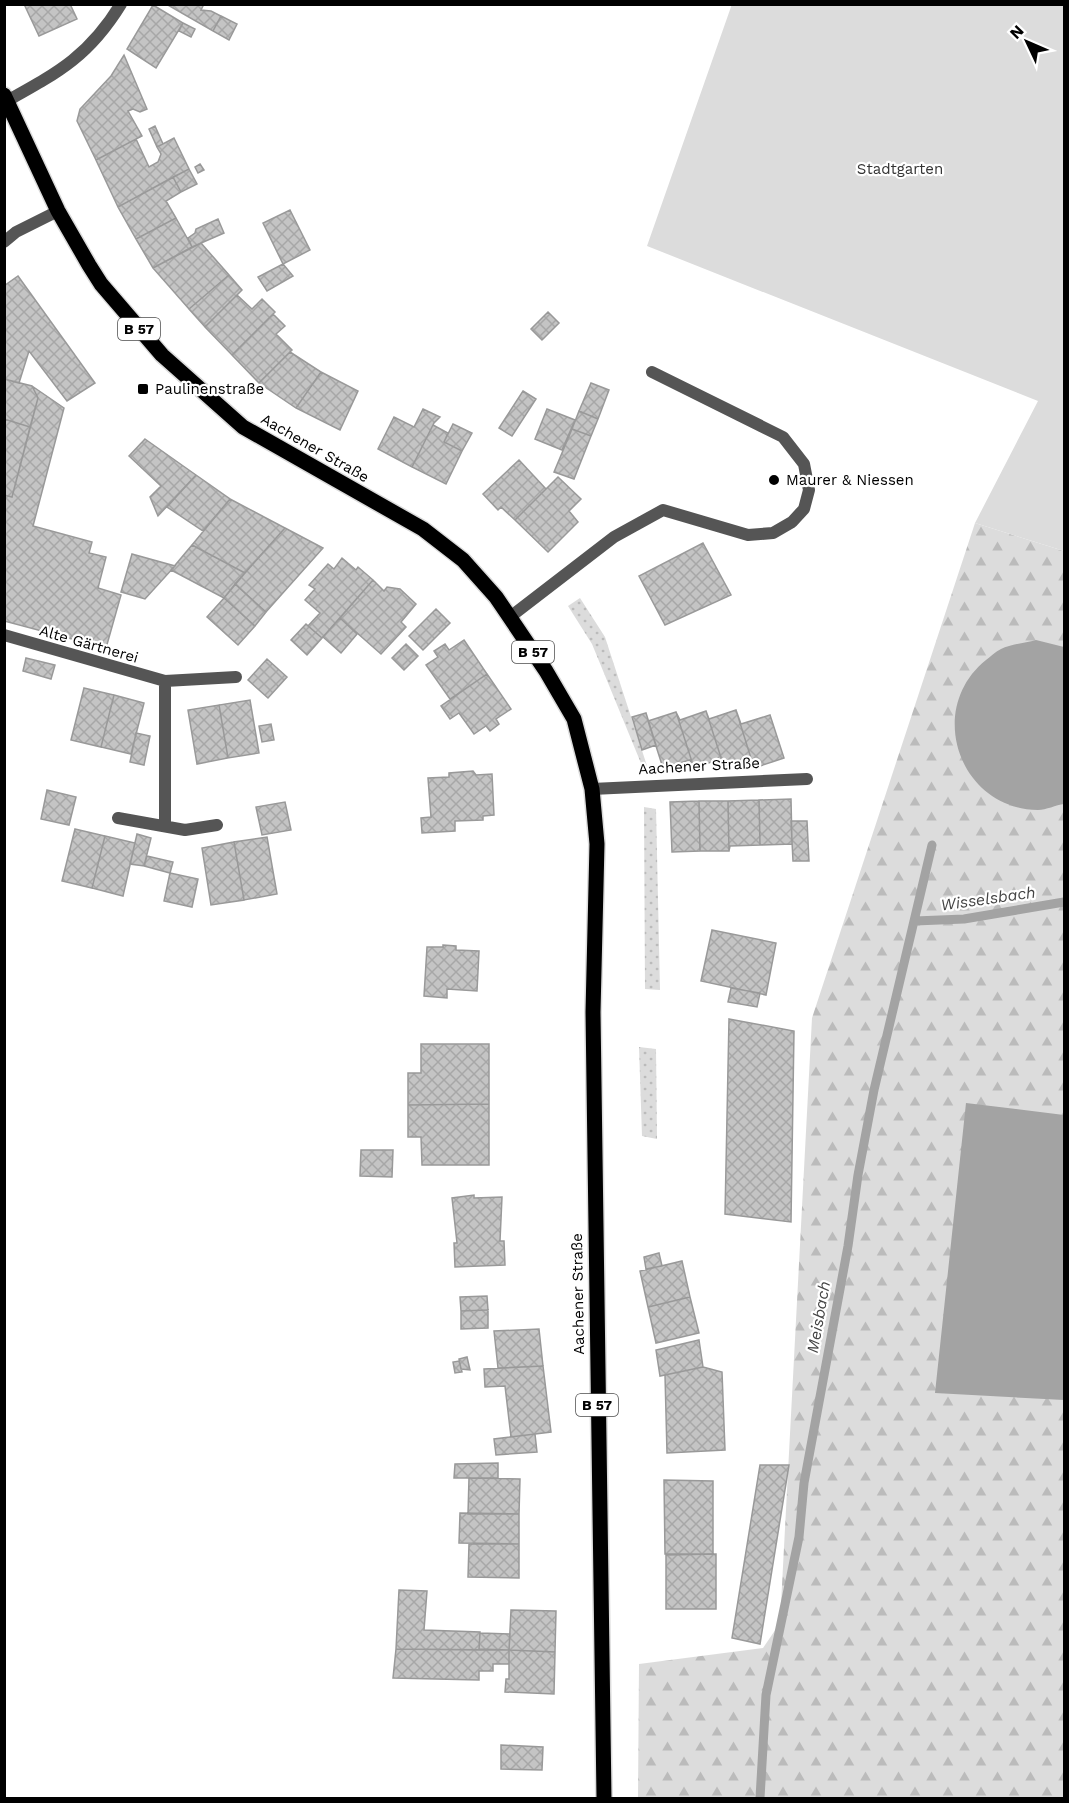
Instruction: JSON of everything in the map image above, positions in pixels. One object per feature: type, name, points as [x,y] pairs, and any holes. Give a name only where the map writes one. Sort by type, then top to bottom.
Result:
[{"type":"main road","name":"Aachener Straße","points":[[6,98],[58,211],[101,284],[168,361],[243,427],[423,529],[463,560],[496,597],[510,617],[574,719],[592,789],[597,844],[593,1023],[604,1798]]},
{"type":"street","points":[[6,98],[70,64],[103,33],[121,4]]},
{"type":"street","points":[[4,242],[16,232],[58,211]]},
{"type":"street","points":[[510,617],[614,537],[663,510],[748,535],[773,533],[792,522],[804,509],[809,490],[804,464],[783,437],[652,372]]},
{"type":"street","name":"Alte Gärtnerei","points":[[4,635],[165,681],[236,677]]},
{"type":"street","points":[[165,681],[165,826]]},
{"type":"street","name":"Aachener Straße","points":[[592,789],[807,779]]},
{"type":"street","points":[[118,818],[185,830],[218,825]]},
{"type":"green space","name":"Stadtgarten","points":[[732,4],[1064,5],[1064,551],[975,523],[1038,401],[647,246]]},
{"type":"green space","points":[[975,523],[1064,551],[1064,1798],[638,1798],[639,1664],[763,1648],[780,1623],[812,1018]]},
{"type":"green space","points":[[580,598],[605,637],[649,772],[645,773],[592,644],[568,606]]},
{"type":"green space","points":[[644,807],[656,809],[660,990],[645,989]]},
{"type":"green space","points":[[639,1047],[656,1049],[657,1139],[642,1136]]},
{"type":"shaded area","points":[[1036,640],[1064,647],[1064,804],[1038,810],[1011,805],[988,793],[971,775],[960,753],[955,729],[957,704],[967,680],[986,660],[1005,647]]},
{"type":"shaded area","points":[[966,1103],[1064,1115],[1064,1400],[935,1393]]},
{"type":"building","points":[[24,4],[70,4],[77,19],[39,36]]},
{"type":"building","points":[[166,4],[204,4],[201,10],[211,11],[221,16],[213,31]]},
{"type":"building","points":[[153,5],[183,23],[156,68],[127,49]]},
{"type":"building","points":[[221,16],[237,24],[229,40],[213,31]]},
{"type":"building","points":[[183,23],[195,29],[191,37],[179,31]]},
{"type":"building","points":[[124,55],[147,109],[140,112],[133,109],[128,111],[142,136],[96,160],[77,121],[80,109],[111,76]]},
{"type":"building","points":[[155,126],[163,144],[157,147],[149,129]]},
{"type":"building","points":[[174,138],[189,169],[118,207],[96,160],[136,139],[149,167],[158,162],[161,154],[157,147]]},
{"type":"building","points":[[200,164],[204,170],[198,173],[195,167]]},
{"type":"building","points":[[189,169],[197,184],[181,192],[173,177]]},
{"type":"building","points":[[173,177],[181,192],[166,201],[176,218],[136,239],[118,207]]},
{"type":"building","points":[[290,210],[310,250],[283,264],[263,223]]},
{"type":"building","points":[[176,218],[192,247],[153,268],[136,239]]},
{"type":"building","points":[[218,219],[224,233],[192,247],[188,238],[195,233],[196,229]]},
{"type":"building","points":[[201,243],[229,275],[189,309],[153,268]]},
{"type":"building","points":[[283,264],[293,276],[267,291],[258,277]]},
{"type":"building","points":[[229,275],[242,290],[205,327],[189,309]]},
{"type":"building","points":[[18,276],[95,383],[67,401],[29,351],[19,383],[4,379],[4,286]]},
{"type":"building","points":[[237,295],[252,309],[262,299],[275,312],[232,355],[205,327]]},
{"type":"building","points":[[548,312],[559,323],[542,340],[531,329]]},
{"type":"building","points":[[273,314],[285,326],[276,334],[292,350],[259,383],[232,355]]},
{"type":"building","points":[[290,352],[321,372],[296,408],[259,383]]},
{"type":"building","points":[[321,372],[358,391],[340,430],[296,408]]},
{"type":"building","points":[[4,379],[32,386],[38,398],[30,427],[4,419]]},
{"type":"building","points":[[591,383],[609,390],[598,419],[579,411]]},
{"type":"building","points":[[32,386],[64,408],[33,526],[92,542],[89,553],[106,557],[98,588],[121,595],[106,648],[4,621],[4,495],[12,497],[38,398]]},
{"type":"building","points":[[523,391],[536,399],[512,436],[499,428]]},
{"type":"building","points":[[423,409],[440,417],[434,423],[412,467],[378,449],[394,417],[414,427]]},
{"type":"building","points":[[547,409],[575,420],[562,450],[535,439]]},
{"type":"building","points":[[579,411],[598,419],[591,436],[572,429]]},
{"type":"building","points":[[4,419],[30,427],[12,497],[4,495]]},
{"type":"building","points":[[453,424],[472,433],[462,451],[444,442]]},
{"type":"building","points":[[433,425],[448,433],[444,442],[462,451],[446,484],[412,467]]},
{"type":"building","points":[[572,429],[591,436],[574,479],[554,472]]},
{"type":"building","points":[[145,439],[196,475],[158,516],[150,497],[161,486],[129,456]]},
{"type":"building","points":[[519,460],[546,489],[515,520],[501,507],[498,510],[483,494]]},
{"type":"building","points":[[196,475],[230,499],[203,531],[167,507]]},
{"type":"building","points":[[558,477],[581,499],[569,511],[578,522],[548,552],[515,520]]},
{"type":"building","points":[[230,499],[285,528],[245,573],[192,545]]},
{"type":"building","points":[[285,528],[323,548],[266,612],[235,584]]},
{"type":"building","points":[[703,543],[731,595],[665,625],[639,576]]},
{"type":"building","points":[[192,545],[245,573],[224,598],[171,570]]},
{"type":"building","points":[[132,554],[175,566],[145,599],[121,592]]},
{"type":"building","points":[[342,558],[356,570],[358,567],[373,580],[322,638],[308,626],[320,613],[305,600],[315,589],[309,585],[328,564],[334,569]]},
{"type":"building","points":[[373,580],[384,591],[387,587],[400,589],[416,604],[401,622],[406,627],[381,654],[340,618]]},
{"type":"building","points":[[235,584],[266,612],[255,626],[224,598]]},
{"type":"building","points":[[224,598],[255,626],[238,645],[207,617]]},
{"type":"building","points":[[436,609],[450,623],[423,650],[409,636]]},
{"type":"building","points":[[340,618],[357,634],[341,653],[323,637]]},
{"type":"building","points":[[306,624],[322,638],[307,655],[291,640]]},
{"type":"building","points":[[464,640],[487,674],[450,699],[426,665],[438,657],[434,651],[445,644],[449,650]]},
{"type":"building","points":[[406,644],[418,656],[404,670],[392,658]]},
{"type":"building","points":[[26,658],[55,665],[51,679],[23,671]]},
{"type":"building","points":[[267,659],[287,677],[268,698],[248,680]]},
{"type":"building","points":[[487,674],[511,709],[496,719],[499,724],[490,731],[486,726],[474,734],[459,713],[450,719],[441,706]]},
{"type":"building","points":[[84,688],[114,695],[101,747],[71,740]]},
{"type":"building","points":[[114,695],[144,703],[131,754],[101,747]]},
{"type":"building","points":[[250,700],[259,753],[228,758],[219,705]]},
{"type":"building","points":[[219,705],[228,758],[197,764],[188,710]]},
{"type":"building","points":[[736,710],[754,768],[752,768],[750,758],[724,767],[706,711],[709,719]]},
{"type":"building","points":[[736,710],[741,724],[770,715],[784,758],[754,768]]},
{"type":"building","points":[[706,711],[724,767],[720,759],[694,768],[676,712],[680,720]]},
{"type":"building","points":[[676,712],[694,768],[690,760],[663,768],[648,721]]},
{"type":"building","points":[[646,713],[656,745],[642,750],[632,717]]},
{"type":"building","points":[[271,724],[274,740],[262,742],[259,726]]},
{"type":"building","points":[[136,733],[150,736],[144,765],[130,762]]},
{"type":"building","points":[[473,771],[476,775],[492,774],[494,815],[483,816],[483,820],[455,821],[455,831],[422,833],[421,818],[431,817],[428,778],[449,777],[449,773]]},
{"type":"building","points":[[47,790],[76,797],[69,825],[41,819]]},
{"type":"building","points":[[791,799],[792,844],[760,845],[759,800]]},
{"type":"building","points":[[759,800],[760,845],[730,846],[729,851],[728,801]]},
{"type":"building","points":[[699,801],[700,851],[672,852],[670,802]]},
{"type":"building","points":[[699,801],[728,801],[729,851],[700,851]]},
{"type":"building","points":[[285,802],[291,830],[262,835],[256,807]]},
{"type":"building","points":[[791,821],[807,821],[809,861],[793,861]]},
{"type":"building","points":[[75,829],[105,836],[92,888],[62,881]]},
{"type":"building","points":[[137,834],[151,838],[144,866],[130,864]]},
{"type":"building","points":[[105,836],[135,843],[123,896],[92,888]]},
{"type":"building","points":[[267,837],[277,894],[244,900],[234,842]]},
{"type":"building","points":[[234,842],[244,900],[211,905],[202,848]]},
{"type":"building","points":[[147,856],[173,862],[170,873],[144,866]]},
{"type":"building","points":[[170,873],[198,879],[192,907],[164,901]]},
{"type":"building","points":[[712,930],[776,943],[766,995],[701,981]]},
{"type":"building","points":[[443,945],[456,946],[456,950],[479,951],[477,991],[447,989],[447,998],[424,996],[427,947],[443,947]]},
{"type":"building","points":[[731,988],[760,993],[757,1007],[728,1002]]},
{"type":"building","points":[[729,1019],[794,1031],[791,1222],[725,1214]]},
{"type":"building","points":[[421,1044],[489,1044],[489,1104],[408,1105],[408,1073],[421,1073]]},
{"type":"building","points":[[489,1104],[489,1165],[422,1165],[421,1137],[408,1137],[408,1105]]},
{"type":"building","points":[[361,1150],[393,1150],[392,1177],[360,1176]]},
{"type":"building","points":[[474,1195],[474,1198],[502,1197],[500,1241],[504,1241],[505,1265],[455,1267],[454,1243],[457,1243],[452,1198]]},
{"type":"building","points":[[659,1253],[662,1266],[646,1269],[644,1257]]},
{"type":"building","points":[[682,1261],[690,1297],[648,1307],[640,1271]]},
{"type":"building","points":[[487,1296],[488,1310],[461,1311],[460,1297]]},
{"type":"building","points":[[690,1297],[699,1333],[656,1343],[648,1307]]},
{"type":"building","points":[[488,1310],[488,1328],[461,1329],[461,1311]]},
{"type":"building","points":[[539,1329],[543,1366],[498,1368],[494,1331]]},
{"type":"building","points":[[699,1340],[703,1367],[660,1376],[656,1350]]},
{"type":"building","points":[[467,1357],[470,1370],[461,1369],[459,1359]]},
{"type":"building","points":[[459,1361],[462,1372],[455,1373],[453,1362]]},
{"type":"building","points":[[543,1366],[551,1432],[511,1437],[505,1386],[485,1387],[484,1369]]},
{"type":"building","points":[[703,1367],[722,1372],[725,1450],[667,1453],[665,1375]]},
{"type":"building","points":[[535,1434],[537,1452],[496,1455],[494,1439]]},
{"type":"building","points":[[498,1463],[498,1478],[454,1478],[455,1464]]},
{"type":"building","points":[[760,1465],[789,1465],[760,1644],[732,1638]]},
{"type":"building","points":[[469,1478],[520,1479],[519,1514],[468,1514]]},
{"type":"building","points":[[664,1480],[713,1481],[713,1554],[665,1554]]},
{"type":"building","points":[[460,1513],[519,1514],[519,1544],[459,1543]]},
{"type":"building","points":[[469,1544],[519,1544],[519,1578],[468,1577]]},
{"type":"building","points":[[716,1554],[716,1609],[666,1609],[666,1555]]},
{"type":"building","points":[[399,1590],[427,1591],[424,1630],[480,1632],[479,1650],[396,1649]]},
{"type":"building","points":[[511,1610],[556,1611],[555,1652],[509,1650]]},
{"type":"building","points":[[480,1633],[510,1634],[509,1650],[479,1649]]},
{"type":"building","points":[[396,1649],[509,1650],[509,1664],[493,1664],[493,1671],[479,1671],[479,1680],[393,1678]]},
{"type":"building","points":[[509,1650],[555,1652],[554,1694],[505,1692],[506,1679],[509,1679]]},
{"type":"building","points":[[501,1745],[543,1747],[542,1770],[501,1769]]},
{"type":"waterway","name":"Meisbach","points":[[760,1798],[766,1695],[799,1537],[804,1483],[848,1246],[858,1175],[874,1090],[932,845]]},
{"type":"waterway","name":"Wisselsbach","points":[[915,921],[964,919],[1064,902]]},
{"type":"place","name":"Paulinenstraße","points":[[143,389]]},
{"type":"place","name":"Maurer & Niessen","points":[[774,480]]}]
